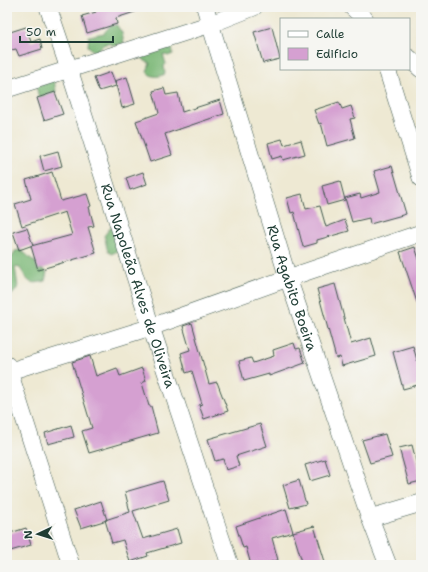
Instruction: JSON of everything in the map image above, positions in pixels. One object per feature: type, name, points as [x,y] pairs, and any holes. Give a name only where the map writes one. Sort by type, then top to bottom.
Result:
[{"type":"street","name":"Rua Napoleão Alves de Oliveira","points":[[48,7],[151,327],[230,565]]},
{"type":"street","name":"Rua Agabito Boeira","points":[[206,7],[288,278],[370,518],[388,565]]},
{"type":"street","points":[[7,89],[211,24],[254,7]]},
{"type":"street","points":[[352,7],[364,18]]},
{"type":"street","points":[[410,59],[421,69]]},
{"type":"street","points":[[387,70],[421,178]]},
{"type":"street","points":[[71,565],[8,370],[151,327],[288,278],[421,233]]},
{"type":"street","points":[[370,518],[421,503]]},
{"type":"green space","points":[[116,24],[122,33],[124,43],[114,46],[108,43],[103,45],[96,53],[88,46],[89,36],[104,33],[111,25]]},
{"type":"green space","points":[[170,44],[172,46],[173,54],[168,56],[163,54],[166,64],[164,66],[165,74],[156,76],[149,74],[147,72],[150,63],[145,61],[140,55]]},
{"type":"green space","points":[[54,80],[56,91],[53,95],[39,98],[36,86]]},
{"type":"green space","points":[[112,225],[118,251],[111,254],[108,250],[104,236]]},
{"type":"green space","points":[[20,250],[47,272],[45,281],[35,283],[31,282],[27,279],[20,268],[15,267],[18,287],[13,294],[7,295],[7,260],[13,256],[15,251]]},
{"type":"building","points":[[95,7],[144,7],[144,9],[116,18],[117,24],[87,33],[82,16],[96,12]]},
{"type":"building","points":[[26,27],[31,42],[40,39],[42,49],[19,56],[16,49],[7,51],[7,33]]},
{"type":"building","points":[[272,27],[280,59],[263,63],[254,32]]},
{"type":"building","points":[[111,72],[116,86],[99,91],[94,78]]},
{"type":"building","points":[[127,77],[135,104],[122,108],[115,81]]},
{"type":"building","points":[[164,88],[166,95],[178,93],[182,112],[220,100],[224,114],[165,134],[172,155],[150,162],[136,121],[159,113],[153,91]]},
{"type":"building","points":[[55,92],[63,114],[44,120],[37,98]]},
{"type":"building","points":[[339,102],[342,109],[351,106],[355,118],[350,119],[355,138],[327,146],[321,123],[319,124],[314,110]]},
{"type":"building","points":[[282,139],[284,145],[301,140],[305,154],[283,160],[282,156],[272,159],[268,143]]},
{"type":"building","points":[[58,151],[62,166],[44,171],[40,156]]},
{"type":"building","points":[[392,166],[406,214],[370,224],[369,218],[352,222],[345,198],[360,194],[361,198],[380,192],[374,171]]},
{"type":"building","points":[[52,172],[61,201],[87,194],[91,206],[89,207],[94,226],[88,227],[96,253],[38,270],[31,246],[72,235],[65,212],[22,226],[15,204],[31,199],[26,180]]},
{"type":"building","points":[[143,172],[147,184],[130,190],[126,178]]},
{"type":"building","points":[[340,181],[345,200],[327,205],[322,186]]},
{"type":"building","points":[[302,194],[306,209],[320,206],[326,227],[345,220],[349,231],[317,240],[317,243],[303,247],[294,212],[291,213],[287,198]]},
{"type":"building","points":[[27,228],[33,245],[19,250],[13,232]]},
{"type":"building","points":[[415,247],[421,265],[421,308],[419,308],[400,252]]},
{"type":"building","points":[[335,284],[351,344],[371,338],[376,356],[342,366],[340,357],[336,358],[317,289]]},
{"type":"building","points":[[192,323],[209,384],[217,382],[228,411],[204,419],[199,405],[202,404],[192,371],[186,373],[181,353],[190,350],[183,326]]},
{"type":"building","points":[[294,343],[296,349],[300,348],[305,363],[269,376],[269,374],[244,381],[239,361],[251,358],[253,363],[274,356],[273,350]]},
{"type":"building","points":[[413,346],[421,374],[421,384],[403,389],[393,352]]},
{"type":"building","points":[[90,356],[96,376],[117,368],[120,376],[142,368],[146,381],[142,383],[149,406],[151,406],[158,433],[89,453],[82,431],[92,428],[72,362]]},
{"type":"building","points":[[260,424],[267,446],[236,456],[239,466],[226,470],[223,459],[215,461],[208,439]]},
{"type":"building","points":[[71,425],[74,437],[48,444],[45,433]]},
{"type":"building","points":[[385,434],[392,457],[370,463],[362,440]]},
{"type":"building","points":[[412,445],[421,481],[409,484],[399,448]]},
{"type":"building","points":[[325,459],[330,475],[310,481],[305,465]]},
{"type":"building","points":[[299,480],[306,504],[290,508],[283,485]]},
{"type":"building","points":[[163,481],[169,500],[133,511],[143,539],[177,529],[181,543],[147,553],[148,556],[130,562],[123,540],[112,543],[105,520],[130,512],[125,492]]},
{"type":"building","points":[[101,501],[107,520],[81,528],[74,510]]},
{"type":"building","points":[[286,509],[293,532],[272,538],[278,560],[261,565],[251,565],[246,547],[243,548],[236,526]]},
{"type":"building","points":[[314,526],[326,565],[303,565],[293,532]]},
{"type":"building","points":[[26,528],[31,545],[7,552],[7,534]]}]
